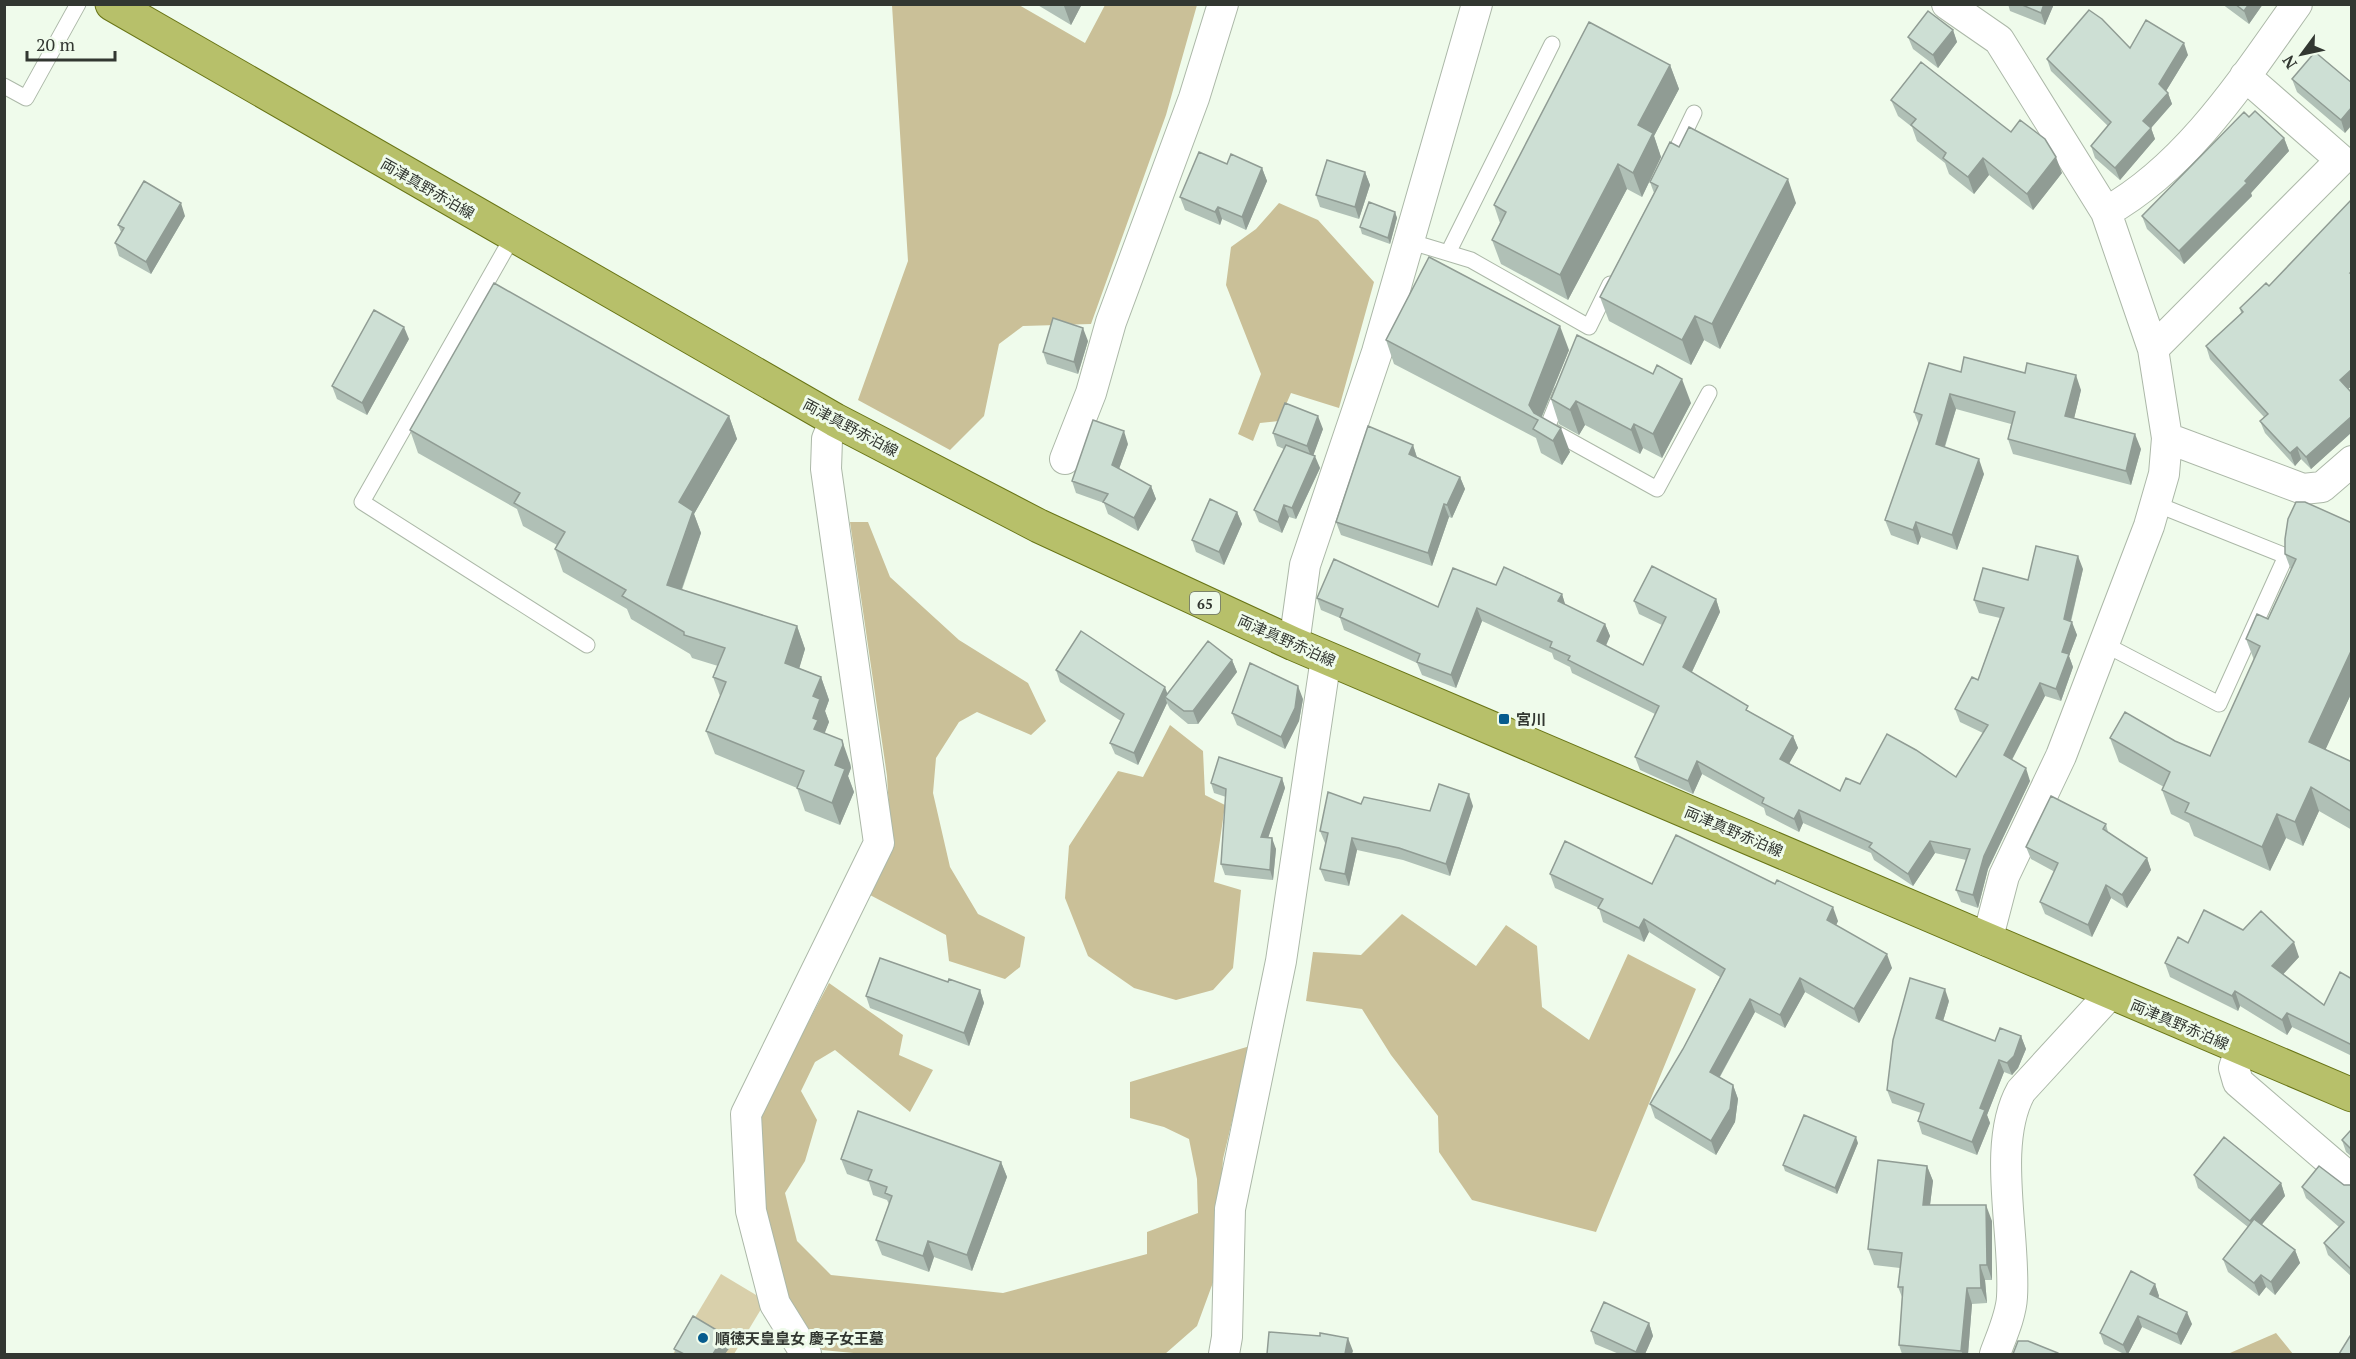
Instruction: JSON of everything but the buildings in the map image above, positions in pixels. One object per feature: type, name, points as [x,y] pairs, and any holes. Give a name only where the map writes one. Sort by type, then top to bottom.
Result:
[{"type":"main road","name":"両津真野赤泊線","points":[[112,4],[835,420],[1039,526],[1326,658],[2110,994],[2352,1095]]},
{"type":"street","points":[[1065,459],[1091,393],[1115,311],[1194,98],[1223,4]]},
{"type":"street","points":[[1294,644],[1305,566],[1377,352],[1477,4]]},
{"type":"street","points":[[1947,4],[1999,40],[2106,212],[2153,349],[2167,438],[2164,474],[2156,504],[2061,756],[2004,876],[1987,941]]},
{"type":"street","points":[[2106,212],[2129,199],[2195,138],[2245,76],[2297,4]]},
{"type":"street","points":[[2153,349],[2346,165],[2245,76]]},
{"type":"street","points":[[806,1354],[775,1304],[751,1211],[746,1114],[879,843],[826,469],[827,439],[835,420]]},
{"type":"street","points":[[2167,438],[2303,489],[2322,487],[2352,461]]},
{"type":"street","points":[[1224,1354],[1227,1337],[1230,1209],[1281,961],[1326,658]]},
{"type":"street","points":[[1995,1354],[2012,1300],[2013,1261],[2006,1141],[2013,1106],[2021,1091],[2110,994]]},
{"type":"street","points":[[2240,1049],[2234,1068],[2238,1082],[2352,1180]]},
{"type":"lane","points":[[4,86],[26,98],[78,4]]},
{"type":"lane","points":[[1448,253],[1552,44]]},
{"type":"lane","points":[[1663,177],[1694,113]]},
{"type":"lane","points":[[513,236],[362,502],[587,645]]},
{"type":"lane","points":[[1408,241],[1471,260],[1587,332],[1616,273]]},
{"type":"lane","points":[[1568,377],[1547,428],[1657,489],[1709,393]]},
{"type":"lane","points":[[2104,644],[2219,704],[2286,556],[2156,504]]},
{"type":"shaded area","points":[[892,5],[1019,5],[1085,43],[1105,5],[1197,5],[1166,115],[1091,324],[1023,326],[999,344],[984,416],[950,450],[858,400],[908,261]]},
{"type":"shaded area","points":[[1279,203],[1318,220],[1374,282],[1339,408],[1291,393],[1279,421],[1260,423],[1253,441],[1238,434],[1261,374],[1226,285],[1231,247],[1256,229]]},
{"type":"shaded area","points":[[850,522],[868,522],[890,577],[959,640],[1028,683],[1046,721],[1031,735],[977,712],[959,722],[936,758],[933,793],[950,867],[978,914],[1025,937],[1020,967],[1005,979],[949,961],[946,935],[870,895],[891,842],[887,776]]},
{"type":"shaded area","points":[[1170,725],[1203,751],[1205,795],[1225,805],[1214,882],[1241,890],[1233,968],[1213,990],[1176,1000],[1134,988],[1088,956],[1065,898],[1069,846],[1118,771],[1143,777]]},
{"type":"shaded area","points":[[1402,914],[1476,966],[1506,925],[1537,946],[1542,1007],[1589,1040],[1628,954],[1696,989],[1596,1232],[1472,1200],[1439,1152],[1438,1116],[1391,1055],[1362,1009],[1306,1001],[1313,952],[1361,955]]},
{"type":"shaded area","points":[[829,983],[903,1035],[899,1055],[933,1070],[910,1112],[835,1050],[815,1062],[801,1091],[817,1120],[805,1161],[785,1193],[797,1241],[831,1275],[1003,1293],[1147,1254],[1147,1232],[1198,1213],[1197,1179],[1189,1139],[1164,1127],[1130,1118],[1130,1082],[1250,1046],[1223,1159],[1215,1277],[1197,1326],[1165,1354],[864,1354],[822,1350],[785,1301],[762,1208],[762,1109]]},
{"type":"shaded area","points":[[721,1274],[766,1301],[734,1354],[673,1354]]},
{"type":"shaded area","points":[[2276,1333],[2293,1354],[2214,1354],[2230,1353]]},
{"type":"place","name":"宮川","points":[[1504,719]]},
{"type":"place","name":"順徳天皇皇女 慶子女王墓","points":[[703,1338]]}]
